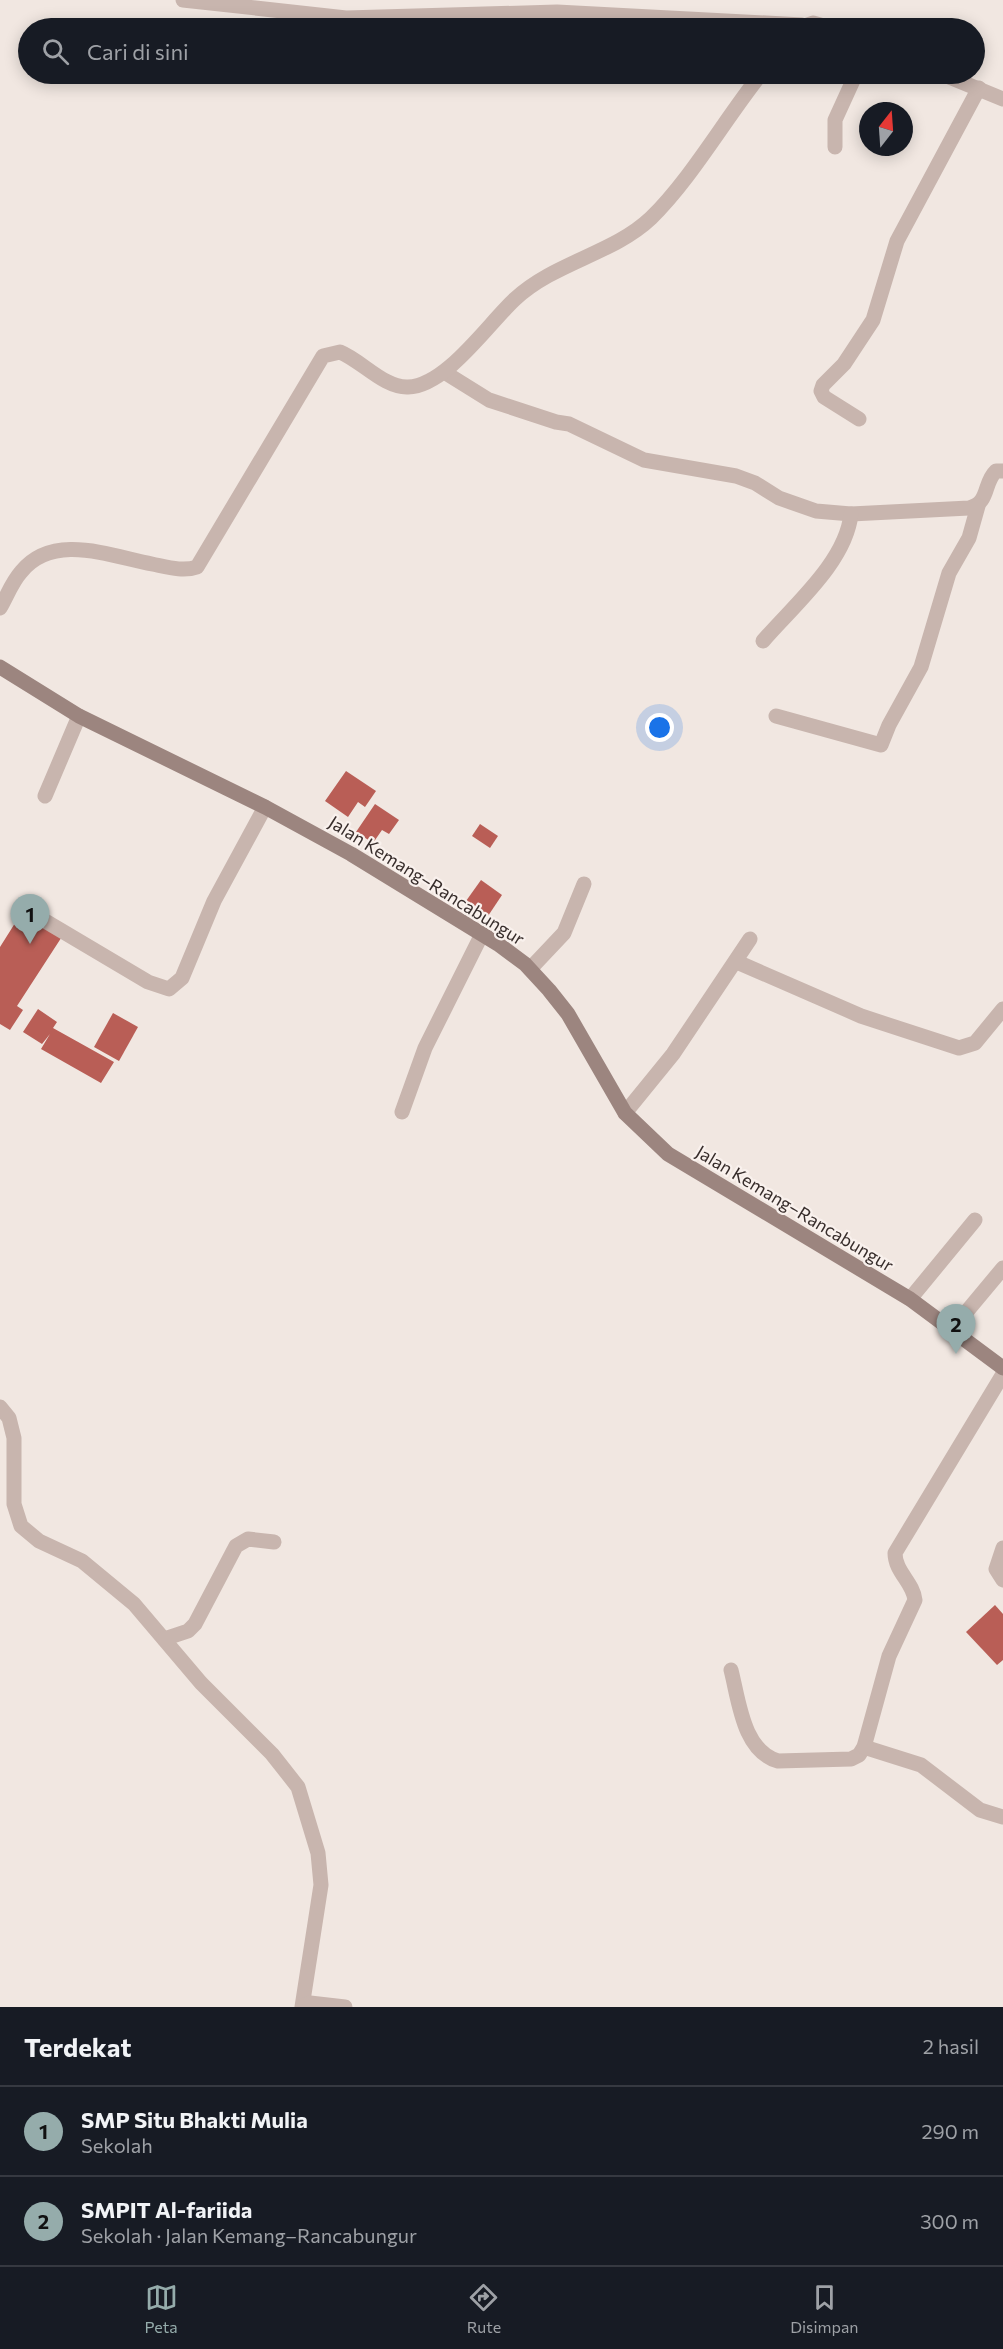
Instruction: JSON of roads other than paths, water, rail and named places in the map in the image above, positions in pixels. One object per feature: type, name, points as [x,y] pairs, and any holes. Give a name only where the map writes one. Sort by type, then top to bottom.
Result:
[{"type":"street","points":[[183,0],[346,18],[557,12],[654,18]]},
{"type":"street","points":[[0,608],[21,572],[39,556],[51,551],[73,549],[172,568],[189,570],[197,567],[323,356],[340,352],[350,356],[392,384],[406,388],[425,385],[444,372],[529,287],[549,273],[625,236],[648,220],[669,199],[753,84]]},
{"type":"street","points":[[836,147],[835,120],[851,84]]},
{"type":"street","points":[[968,84],[1003,99]]},
{"type":"street","points":[[859,418],[824,397],[821,392],[823,385],[844,364],[873,320],[897,241],[979,88]]},
{"type":"street","points":[[444,372],[489,399],[556,423],[569,424],[644,460],[736,476],[755,483],[779,498],[816,511],[851,514],[978,506]]},
{"type":"street","points":[[776,716],[881,745],[889,725],[921,667],[949,573],[969,538],[978,506],[984,500],[990,476],[996,471],[1003,471]]},
{"type":"street","points":[[763,641],[837,556],[846,536],[851,514]]},
{"type":"street","name":"Jalan Kemang–Rancabungur","points":[[0,667],[79,716],[265,807],[351,854],[482,934],[530,969],[568,1014],[625,1113],[668,1154],[910,1299],[1003,1368]]},
{"type":"street","points":[[45,796],[79,716]]},
{"type":"street","points":[[30,912],[148,982],[169,989],[182,978],[214,901],[265,807]]},
{"type":"street","points":[[530,969],[564,933],[584,884]]},
{"type":"street","points":[[402,1112],[425,1048],[482,934]]},
{"type":"street","points":[[625,1113],[673,1054],[737,962],[750,939]]},
{"type":"street","points":[[737,962],[861,1016],[959,1048],[975,1043],[1003,1009]]},
{"type":"street","points":[[910,1299],[975,1220]]},
{"type":"street","points":[[953,1329],[1003,1268]]},
{"type":"street","points":[[731,1670],[749,1732],[754,1743],[769,1758],[778,1761],[851,1759],[859,1755],[864,1747],[889,1656],[915,1600],[914,1593],[895,1564],[895,1553],[1003,1374]]},
{"type":"street","points":[[0,1407],[9,1418],[14,1438],[14,1504],[21,1526],[39,1542],[82,1562],[134,1604],[201,1683],[272,1754],[298,1787],[318,1853],[321,1885],[303,2007]]},
{"type":"street","points":[[164,1639],[188,1631],[195,1624],[236,1546],[241,1541],[274,1542]]},
{"type":"street","points":[[1003,1548],[996,1569],[1003,1580]]},
{"type":"street","points":[[864,1747],[921,1765],[980,1810],[1003,1817]]},
{"type":"street","points":[[303,2007],[310,2004],[345,2007]]},
{"type":"place","name":"SMP Situ Bhakti Mulia","points":[[30,944]]},
{"type":"place","name":"SMPIT Al-fariida","points":[[956,1354]]}]
